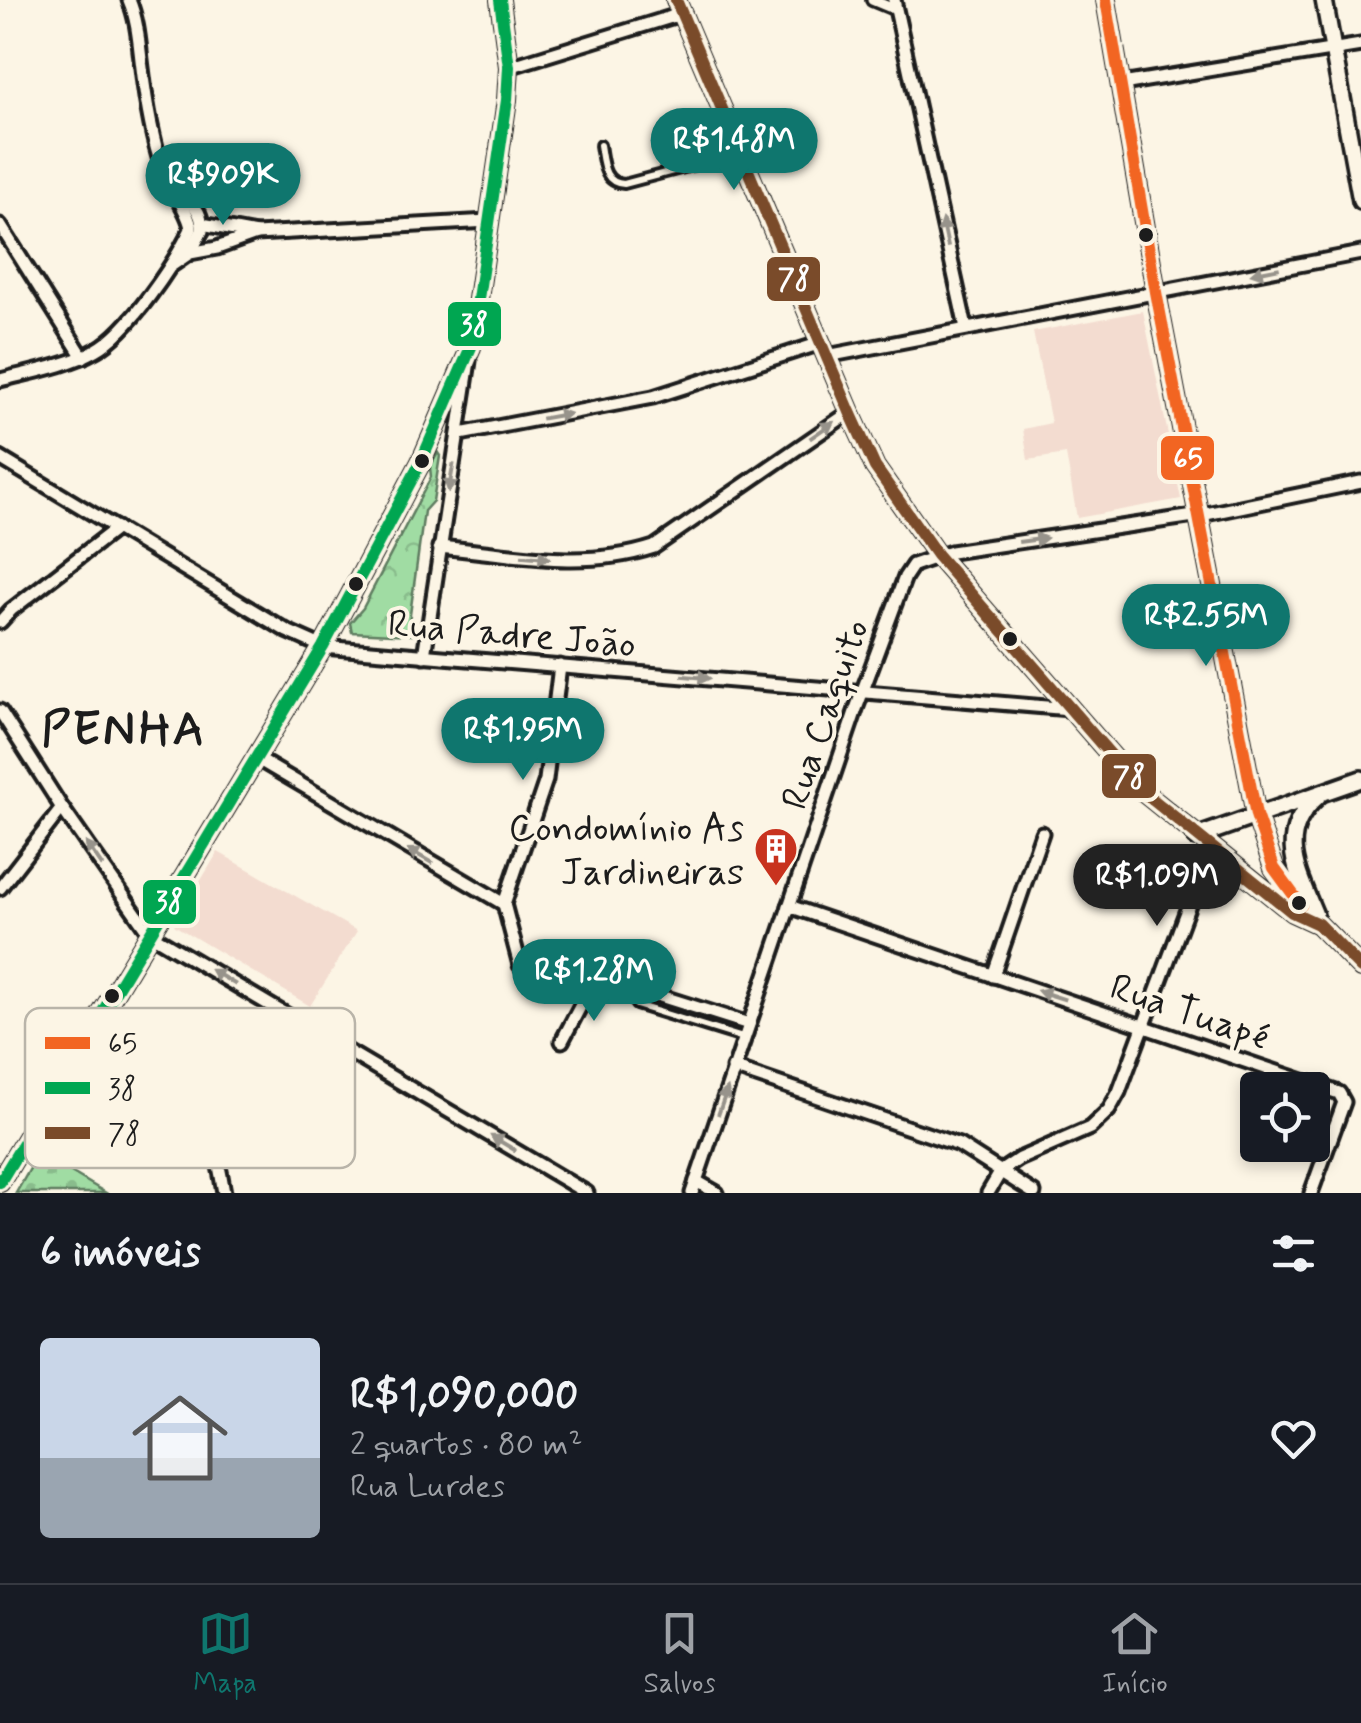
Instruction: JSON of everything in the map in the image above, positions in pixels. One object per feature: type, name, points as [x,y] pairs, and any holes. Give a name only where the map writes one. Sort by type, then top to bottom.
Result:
[{"type":"main road","points":[[106,1008],[323,647],[421,462],[470,347],[508,67],[500,0]]},
{"type":"main road","points":[[1106,0],[1156,292],[1256,815],[1274,868],[1292,896],[1361,968]]},
{"type":"main road","points":[[1324,0],[1361,201]]},
{"type":"main road","points":[[679,7],[875,467],[937,556],[1142,792],[1292,912],[1318,924]]},
{"type":"main road","points":[[1196,837],[1361,779]]},
{"type":"main road","points":[[1318,924],[1293,854],[1293,837],[1305,808],[1321,793]]},
{"type":"main road","points":[[0,1182],[25,1141]]},
{"type":"street","points":[[0,380],[101,348],[120,332],[171,266],[190,230],[190,222],[163,171],[129,0]]},
{"type":"street","points":[[872,0],[895,5],[966,328]]},
{"type":"street","points":[[508,67],[679,7]]},
{"type":"street","points":[[1122,84],[1361,45]]},
{"type":"street","points":[[171,266],[198,242],[202,224],[186,196],[175,193]]},
{"type":"street","points":[[202,224],[256,234],[489,222]]},
{"type":"street","points":[[0,225],[82,357]]},
{"type":"street","points":[[190,252],[217,248],[256,234]]},
{"type":"street","points":[[460,434],[653,398],[824,349],[966,328],[1361,252]]},
{"type":"street","points":[[424,656],[470,347]]},
{"type":"street","points":[[439,547],[580,560],[634,554],[654,547],[850,412]]},
{"type":"street","name":"Rua Padre João","points":[[0,458],[286,631],[323,647],[1070,710]]},
{"type":"street","points":[[937,556],[1201,515],[1361,482]]},
{"type":"street","points":[[0,622],[117,528]]},
{"type":"street","name":"Rua Caquito","points":[[694,1187],[863,690],[905,578],[913,565],[937,556]]},
{"type":"street","points":[[560,666],[546,780],[504,904],[520,965],[584,998]]},
{"type":"street","points":[[0,711],[150,934],[275,1008]]},
{"type":"street","points":[[256,758],[504,904]]},
{"type":"street","points":[[0,888],[62,808]]},
{"type":"street","points":[[992,976],[1042,833]]},
{"type":"street","points":[[988,1193],[1002,1171],[1019,1159],[1090,1128],[1109,1110],[1210,848]]},
{"type":"street","name":"Rua Tuapé","points":[[789,906],[1340,1093],[1344,1097],[1311,1193]]},
{"type":"street","points":[[562,1041],[596,980],[609,978],[750,1024]]},
{"type":"street","points":[[355,1056],[586,1193]]},
{"type":"street","points":[[733,1068],[959,1145],[1034,1193]]},
{"type":"street","points":[[220,1168],[224,1193]]},
{"type":"street","points":[[694,1187],[718,1193]]},
{"type":"lane","points":[[600,145],[608,176],[616,184],[741,152]]},
{"type":"lane","points":[[636,1005],[744,1038]]},
{"type":"shaded area","points":[[1143,311],[1181,499],[1077,518],[1066,454],[1028,460],[1023,429],[1051,423],[1033,332]]},
{"type":"shaded area","points":[[218,852],[357,931],[310,1006],[174,925]]},
{"type":"green space","points":[[438,453],[433,501],[424,511],[409,622],[412,635],[352,632],[350,623],[363,608],[431,477],[430,467]]},
{"type":"green space","points":[[30,1168],[64,1168],[106,1193],[16,1193]]},
{"type":"transit line","name":"38","points":[[105,1008],[323,647],[421,462],[471,347],[507,100],[509,67],[500,0]]},
{"type":"transit line","name":"78","points":[[676,0],[875,467],[937,555],[1142,791],[1292,912],[1318,924],[1361,968]]},
{"type":"transit line","name":"65","points":[[1106,0],[1156,292],[1256,815],[1274,868],[1301,905]]},
{"type":"transit line","name":"38","points":[[0,1182],[25,1141]]},
{"type":"place","name":"Condomínio As Jardineiras","points":[[776,887]]},
{"type":"district","name":"PENHA","points":[[124,727]]}]
